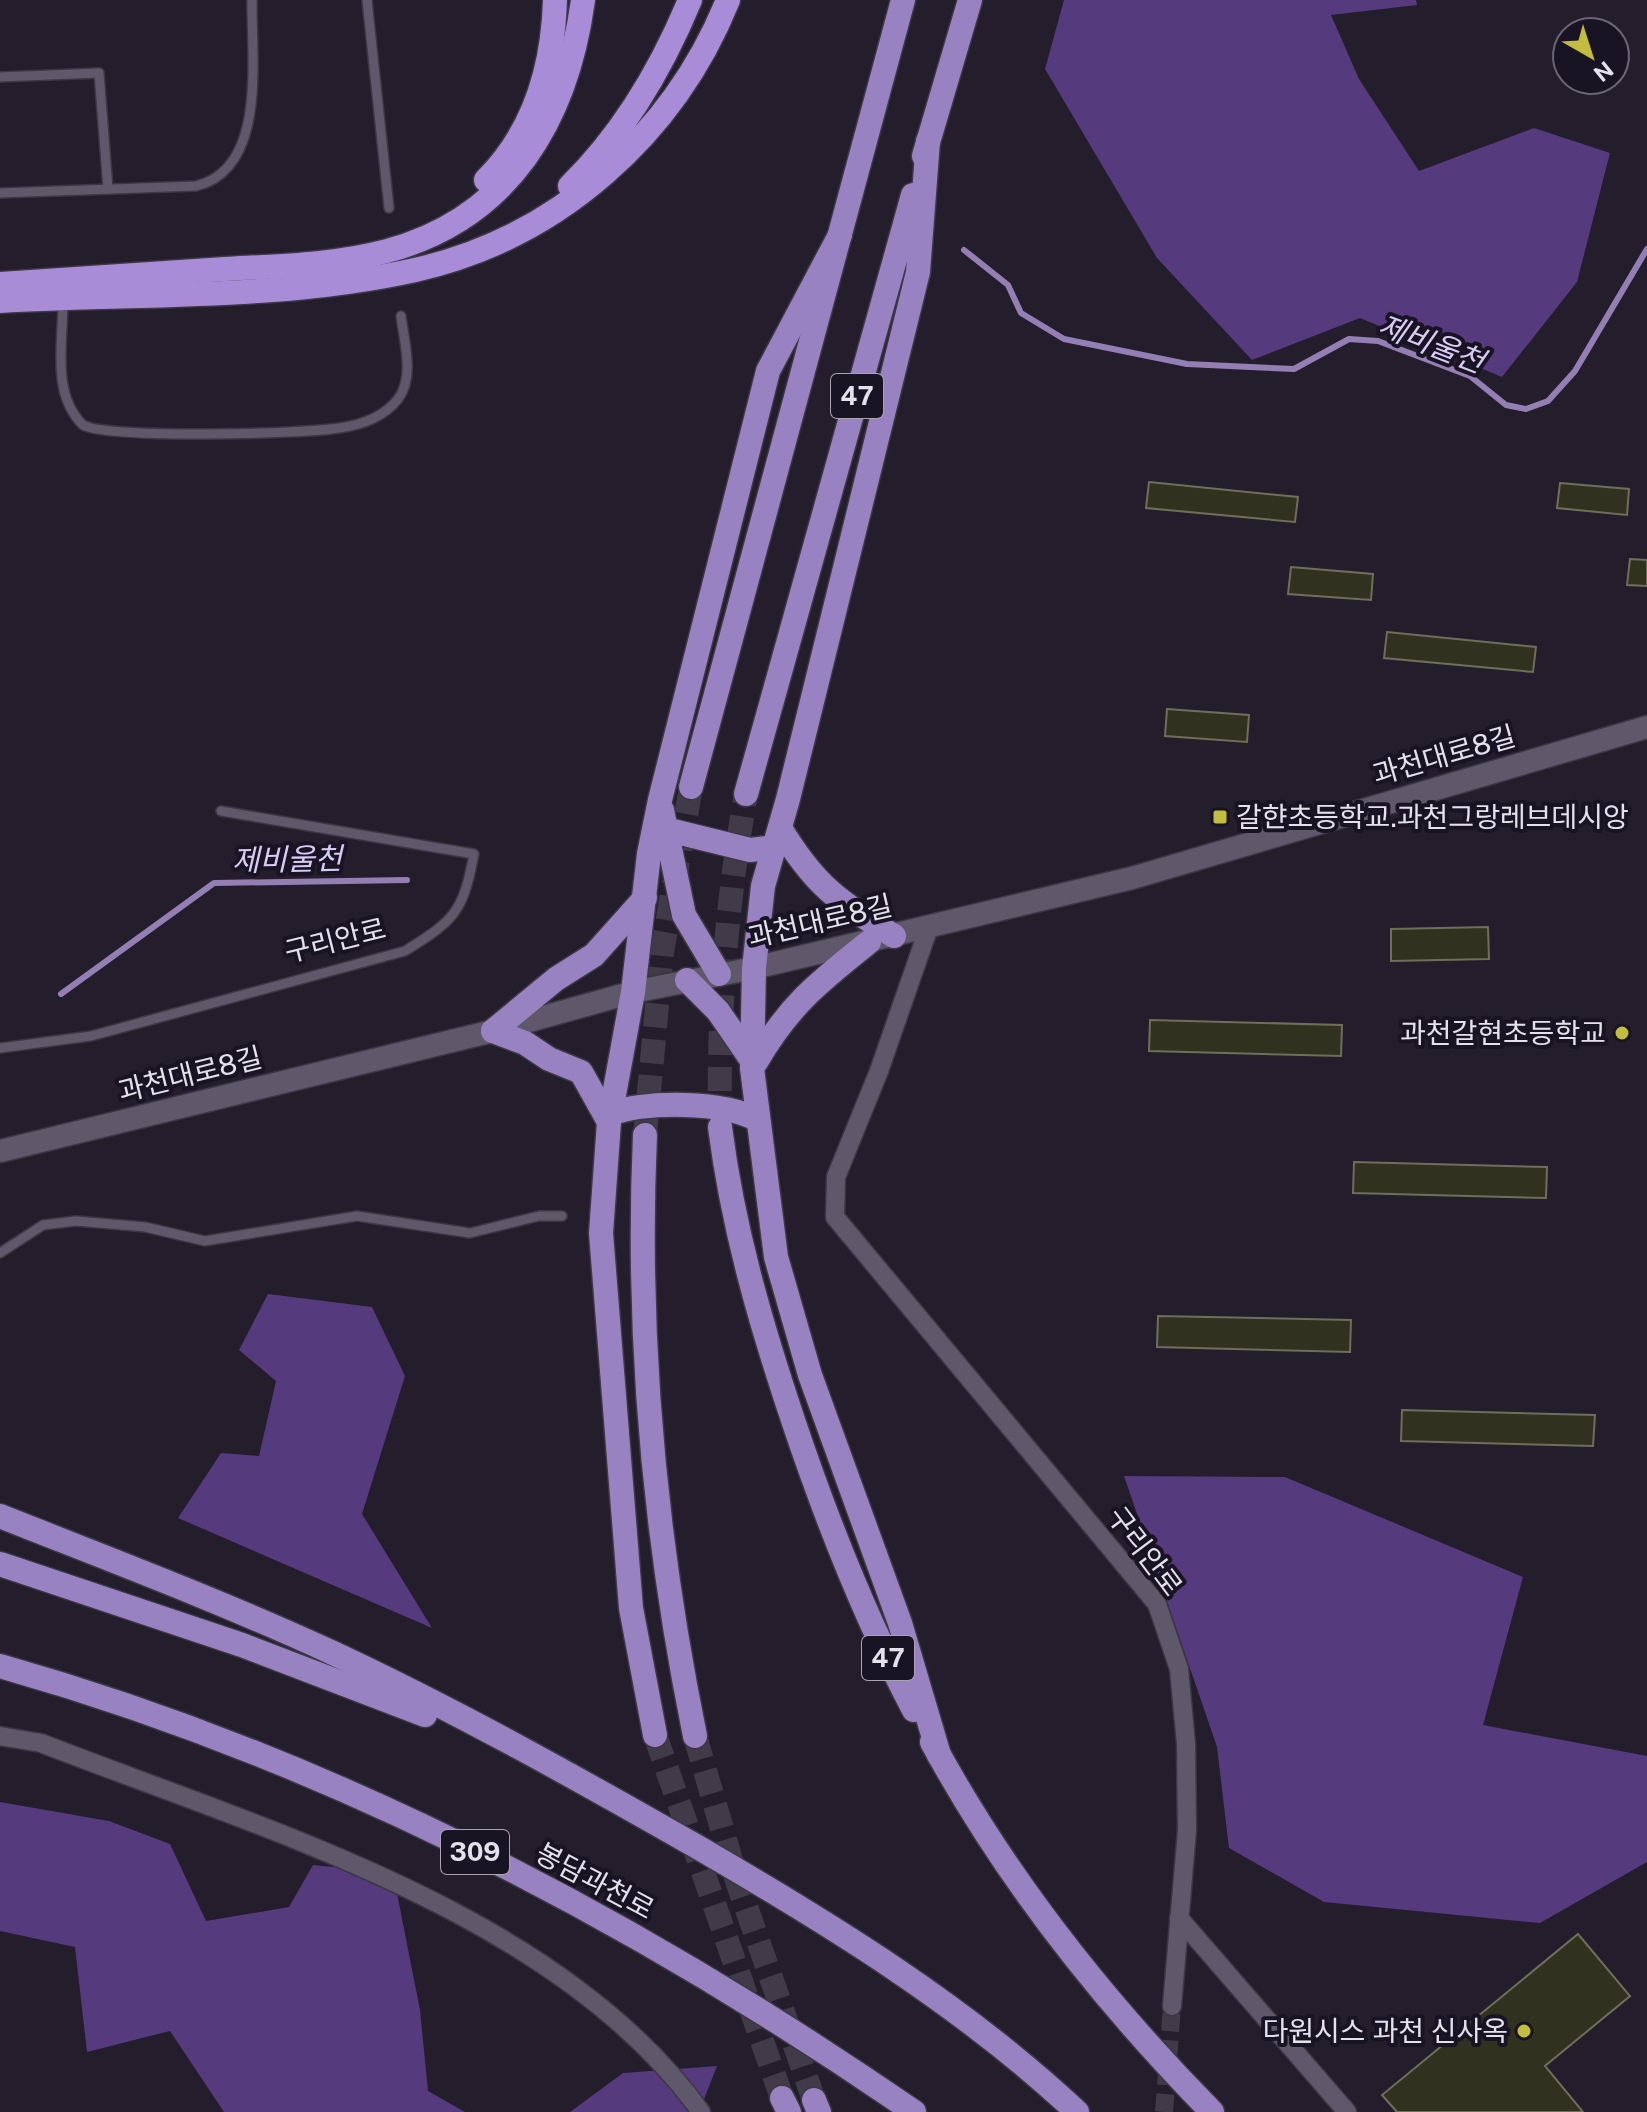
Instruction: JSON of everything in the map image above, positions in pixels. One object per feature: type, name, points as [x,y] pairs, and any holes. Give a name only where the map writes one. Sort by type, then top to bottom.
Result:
[{"type":"highway","points":[[315,263],[376,244],[433,220],[457,205],[498,168],[532,117],[541,91],[551,52],[555,0]]},
{"type":"highway","points":[[0,284],[315,263],[388,250],[421,240],[475,209],[499,190],[522,164],[555,109],[577,43],[583,0]]},
{"type":"highway","points":[[486,245],[541,211],[610,143],[649,86],[690,0]]},
{"type":"highway","points":[[0,301],[340,283],[418,269],[486,245],[547,214],[623,160],[667,111],[689,77],[728,0]]},
{"type":"highway","name":"47","points":[[691,787],[903,0]]},
{"type":"highway","name":"47","points":[[746,794],[970,0]]},
{"type":"highway","points":[[928,141],[918,272],[758,916],[753,1065],[776,1257],[810,1375],[900,1623],[939,1755]]},
{"type":"highway","points":[[655,1735],[631,1608],[601,1233],[610,1118],[633,992],[649,854],[660,800],[768,371],[840,235]]},
{"type":"highway","points":[[660,800],[684,915],[719,974]]},
{"type":"highway","points":[[665,829],[750,850],[777,837]]},
{"type":"highway","points":[[777,837],[834,898],[894,936]]},
{"type":"highway","points":[[610,1118],[581,1072],[493,1031],[556,979],[594,955],[645,898]]},
{"type":"highway","points":[[753,1065],[778,1023],[810,990],[869,942]]},
{"type":"highway","points":[[687,980],[718,1011],[753,1065]]},
{"type":"highway","points":[[610,1118],[635,1106],[738,1109],[758,1120]]},
{"type":"highway","name":"47","points":[[720,1127],[743,1260],[816,1487],[897,1677],[982,1830],[1047,1924],[1212,2112]]},
{"type":"highway","points":[[645,1135],[643,1271],[654,1444],[672,1610],[695,1736]]},
{"type":"highway","points":[[0,1516],[332,1653],[550,1763],[815,1915],[963,2019],[1037,2075],[1077,2112]]},
{"type":"highway","points":[[0,1564],[242,1645],[550,1763]]},
{"type":"highway","name":"봉담과천로","points":[[0,1666],[255,1752],[451,1840],[614,1923],[715,1980],[914,2112]]},
{"type":"street","name":"과천대로8길","points":[[0,1151],[493,1031],[633,992],[869,942],[1132,878],[1647,727]]},
{"type":"street","name":"구리안로","points":[[929,927],[879,1071],[836,1177],[835,1217],[1157,1604],[1179,1669],[1186,1744],[1187,1830],[1172,2006]]},
{"type":"street","points":[[0,1736],[41,1743],[325,1853],[435,1901],[523,1950],[577,1987],[684,2088],[701,2112]]},
{"type":"street","points":[[1179,1918],[1347,2112]]},
{"type":"lane","points":[[0,193],[204,184],[224,171],[239,153],[250,117],[252,0]]},
{"type":"lane","points":[[367,0],[389,208]]},
{"type":"lane","points":[[0,77],[99,73],[108,189]]},
{"type":"lane","points":[[63,297],[62,385],[66,402],[83,425],[118,433],[310,431],[361,423],[389,409],[404,388],[407,374],[401,316]]},
{"type":"lane","name":"구리안로","points":[[0,1048],[91,1036],[405,951],[446,925],[466,895],[474,854],[221,811]]},
{"type":"lane","points":[[0,1253],[43,1225],[76,1221],[145,1227],[205,1241],[357,1216],[470,1233],[539,1216],[562,1216]]},
{"type":"shaded area","points":[[1064,0],[1416,0],[1417,5],[1331,15],[1359,79],[1419,171],[1534,128],[1610,153],[1577,282],[1502,377],[1360,318],[1252,360],[1157,258],[1045,69]]},
{"type":"shaded area","points":[[268,1294],[372,1307],[405,1376],[362,1514],[432,1628],[178,1518],[221,1453],[259,1456],[276,1381],[239,1350]]},
{"type":"shaded area","points":[[1124,1476],[1285,1477],[1523,1577],[1483,1725],[1647,1756],[1647,1862],[1540,1923],[1324,1902],[1229,1848],[1217,1747]]},
{"type":"shaded area","points":[[0,1802],[109,1821],[170,1844],[206,1921],[289,1907],[313,1865],[393,1873],[420,2010],[428,2091],[465,2112],[224,2112],[170,2031],[87,2052],[75,1947],[0,1931]]},
{"type":"shaded area","points":[[717,2066],[699,2112],[570,2112],[623,2073]]},
{"type":"building","points":[[1149,482],[1298,497],[1295,522],[1146,508]]},
{"type":"building","points":[[1560,483],[1629,489],[1627,515],[1557,508]]},
{"type":"building","points":[[1630,559],[1647,560],[1647,586],[1627,585]]},
{"type":"building","points":[[1291,567],[1373,574],[1371,600],[1288,594]]},
{"type":"building","points":[[1387,632],[1536,647],[1533,672],[1384,658]]},
{"type":"building","points":[[1167,709],[1249,715],[1247,742],[1165,736]]},
{"type":"building","points":[[1488,927],[1489,959],[1391,961],[1391,929]]},
{"type":"building","points":[[1150,1020],[1342,1025],[1341,1056],[1149,1051]]},
{"type":"building","points":[[1354,1162],[1547,1167],[1546,1198],[1353,1193]]},
{"type":"building","points":[[1158,1316],[1351,1320],[1350,1352],[1157,1347]]},
{"type":"building","points":[[1402,1410],[1595,1415],[1593,1446],[1401,1441]]},
{"type":"building","name":"다원시스 과천 신사옥","points":[[1578,1934],[1630,1996],[1545,2066],[1583,2112],[1397,2112],[1382,2095]]},
{"type":"waterway","name":"제비울천","points":[[964,250],[1008,285],[1021,313],[1064,339],[1187,364],[1294,369],[1349,339],[1378,341],[1470,376],[1506,405],[1526,409],[1548,401],[1575,371],[1647,249]]},
{"type":"waterway","name":"제비울천","points":[[61,994],[214,883],[407,880]]},
{"type":"tunnel","points":[[645,1135],[662,952],[691,787]]},
{"type":"tunnel","points":[[720,1127],[720,1043],[725,960],[733,877],[746,794]]},
{"type":"tunnel","points":[[655,1735],[782,2098]]},
{"type":"tunnel","points":[[695,1736],[738,1884],[814,2100]]},
{"type":"tunnel","points":[[1164,2112],[1172,2006]]},
{"type":"place","name":"갈햔초등학교.과천그랑레브데시앙","points":[[1220,817]]},
{"type":"place","name":"과천갈현초등학교","points":[[1622,1033]]},
{"type":"place","name":"다원시스 과천 신사옥","points":[[1524,2031]]}]
